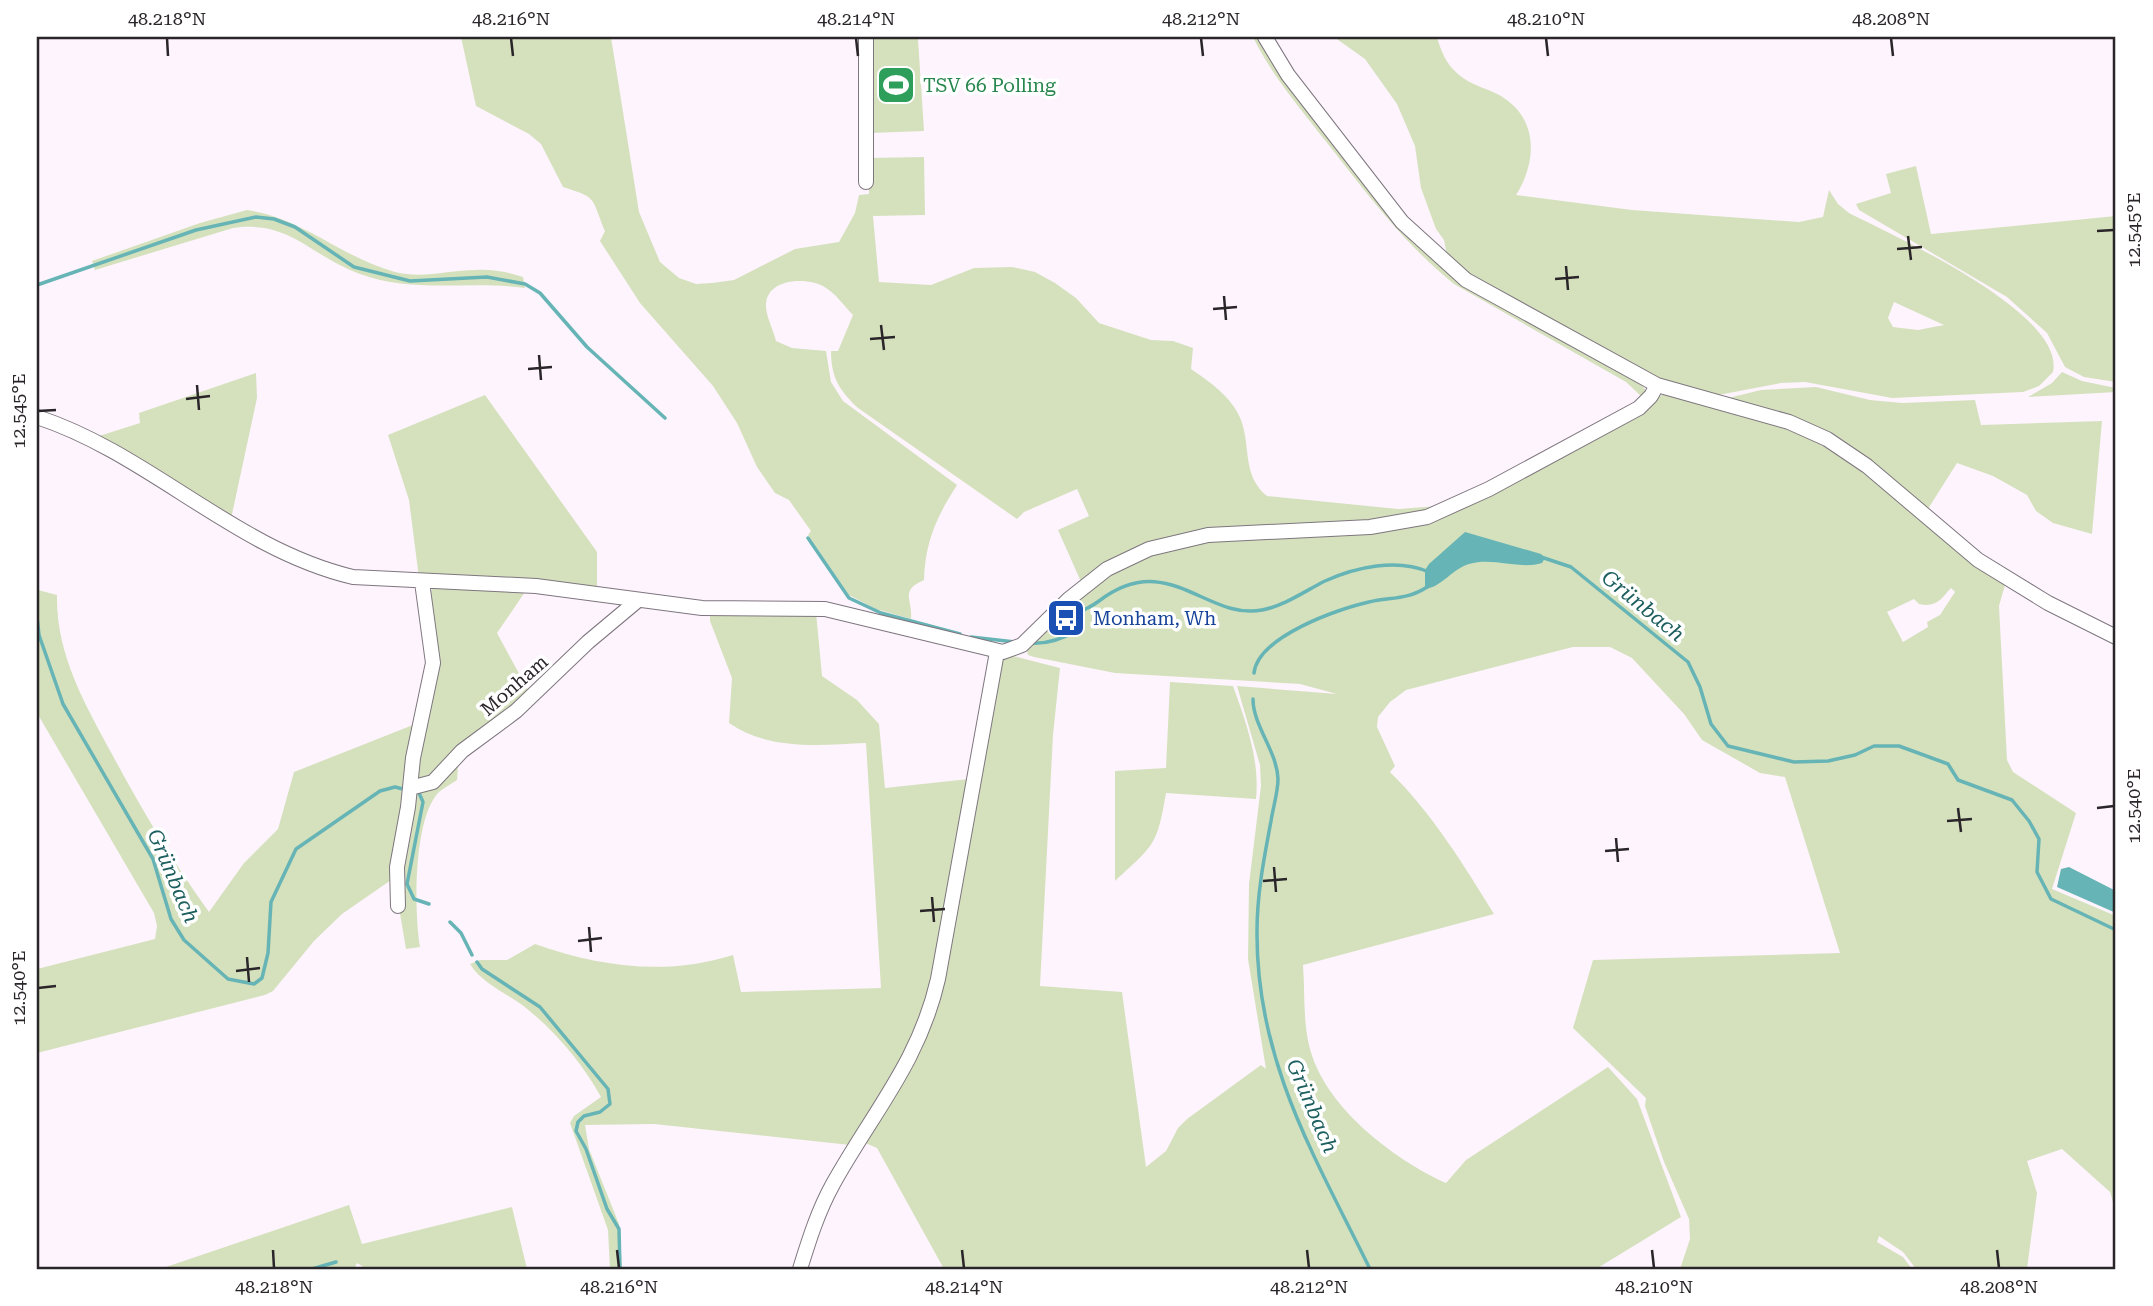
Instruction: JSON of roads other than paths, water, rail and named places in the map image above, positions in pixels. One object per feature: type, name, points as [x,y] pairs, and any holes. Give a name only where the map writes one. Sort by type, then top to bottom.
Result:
[{"type":"street","points":[[866,37],[866,182]]},
{"type":"street","points":[[1265,37],[1289,75],[1402,222],[1430,251],[1466,280],[1657,385],[1789,422],[1827,439],[1867,466],[1978,560],[2038,598],[2116,637]]},
{"type":"street","points":[[37,417],[86,437],[280,552],[353,577],[536,586],[715,609],[838,610],[997,652],[1027,641],[1090,582],[1128,558],[1149,549],[1208,535],[1370,527],[1427,517],[1455,507],[1639,408],[1657,385]]},
{"type":"street","points":[[398,906],[397,867],[413,758],[433,663],[422,582]]},
{"type":"street","name":"Monham","points":[[410,788],[433,782],[462,751],[516,711],[588,642],[637,601]]},
{"type":"street","points":[[800,1269],[813,1228],[832,1186],[918,1046],[933,1001],[997,652]]},
{"type":"water","points":[[1465,532],[1541,554],[1545,558],[1542,563],[1533,565],[1488,562],[1469,564],[1437,585],[1425,589],[1425,570],[1429,564]]},
{"type":"water","points":[[2069,867],[2116,891],[2116,913],[2057,887],[2061,869]]},
{"type":"waterway","points":[[37,285],[196,230],[256,217],[274,219],[295,227],[354,267],[410,281],[487,277],[525,284],[540,293],[587,347],[665,418]]},
{"type":"waterway","points":[[808,538],[849,598],[881,613],[960,634]]},
{"type":"waterway","name":"Grünbach","points":[[1541,557],[1571,567],[1688,662],[1700,687],[1711,724],[1728,746],[1794,762],[1828,761],[1855,755],[1874,746],[1899,746],[1948,764],[1958,780],[2012,800],[2029,821],[2039,839],[2037,872],[2051,899],[2116,930]]},
{"type":"waterway","points":[[1030,643],[1048,642],[1070,634],[1075,631],[1082,611],[1124,587],[1146,582],[1166,583],[1242,611],[1270,608],[1325,581],[1363,568],[1390,565],[1429,572]]},
{"type":"waterway","name":"Grünbach","points":[[1254,673],[1259,660],[1269,648],[1301,627],[1338,611],[1377,600],[1406,596],[1427,587]]},
{"type":"waterway","name":"Grünbach","points":[[37,617],[39,635],[63,704],[153,859],[171,919],[184,940],[228,979],[254,984],[262,978],[268,953],[271,902],[296,849],[380,791],[395,787],[403,789]]},
{"type":"waterway","points":[[971,637],[1015,642]]},
{"type":"waterway","name":"Grünbach","points":[[1253,699],[1257,719],[1274,758],[1278,779],[1261,876],[1257,917],[1259,978],[1266,1023],[1292,1107],[1370,1269]]},
{"type":"waterway","name":"Grünbach","points":[[419,793],[423,802],[407,884],[414,899],[429,904]]},
{"type":"waterway","name":"Grünbach","points":[[450,922],[461,933],[472,955]]},
{"type":"waterway","name":"Grünbach","points":[[477,962],[482,969],[540,1007],[608,1089],[610,1104],[600,1112],[584,1116],[578,1122],[576,1131],[586,1149],[607,1209],[619,1229],[620,1269]]},
{"type":"waterway","points":[[312,1269],[336,1262]]},
{"type":"place","name":"TSV 66 Polling","points":[[896,85]]},
{"type":"place","name":"Monham, Wh","points":[[1066,618]]}]
